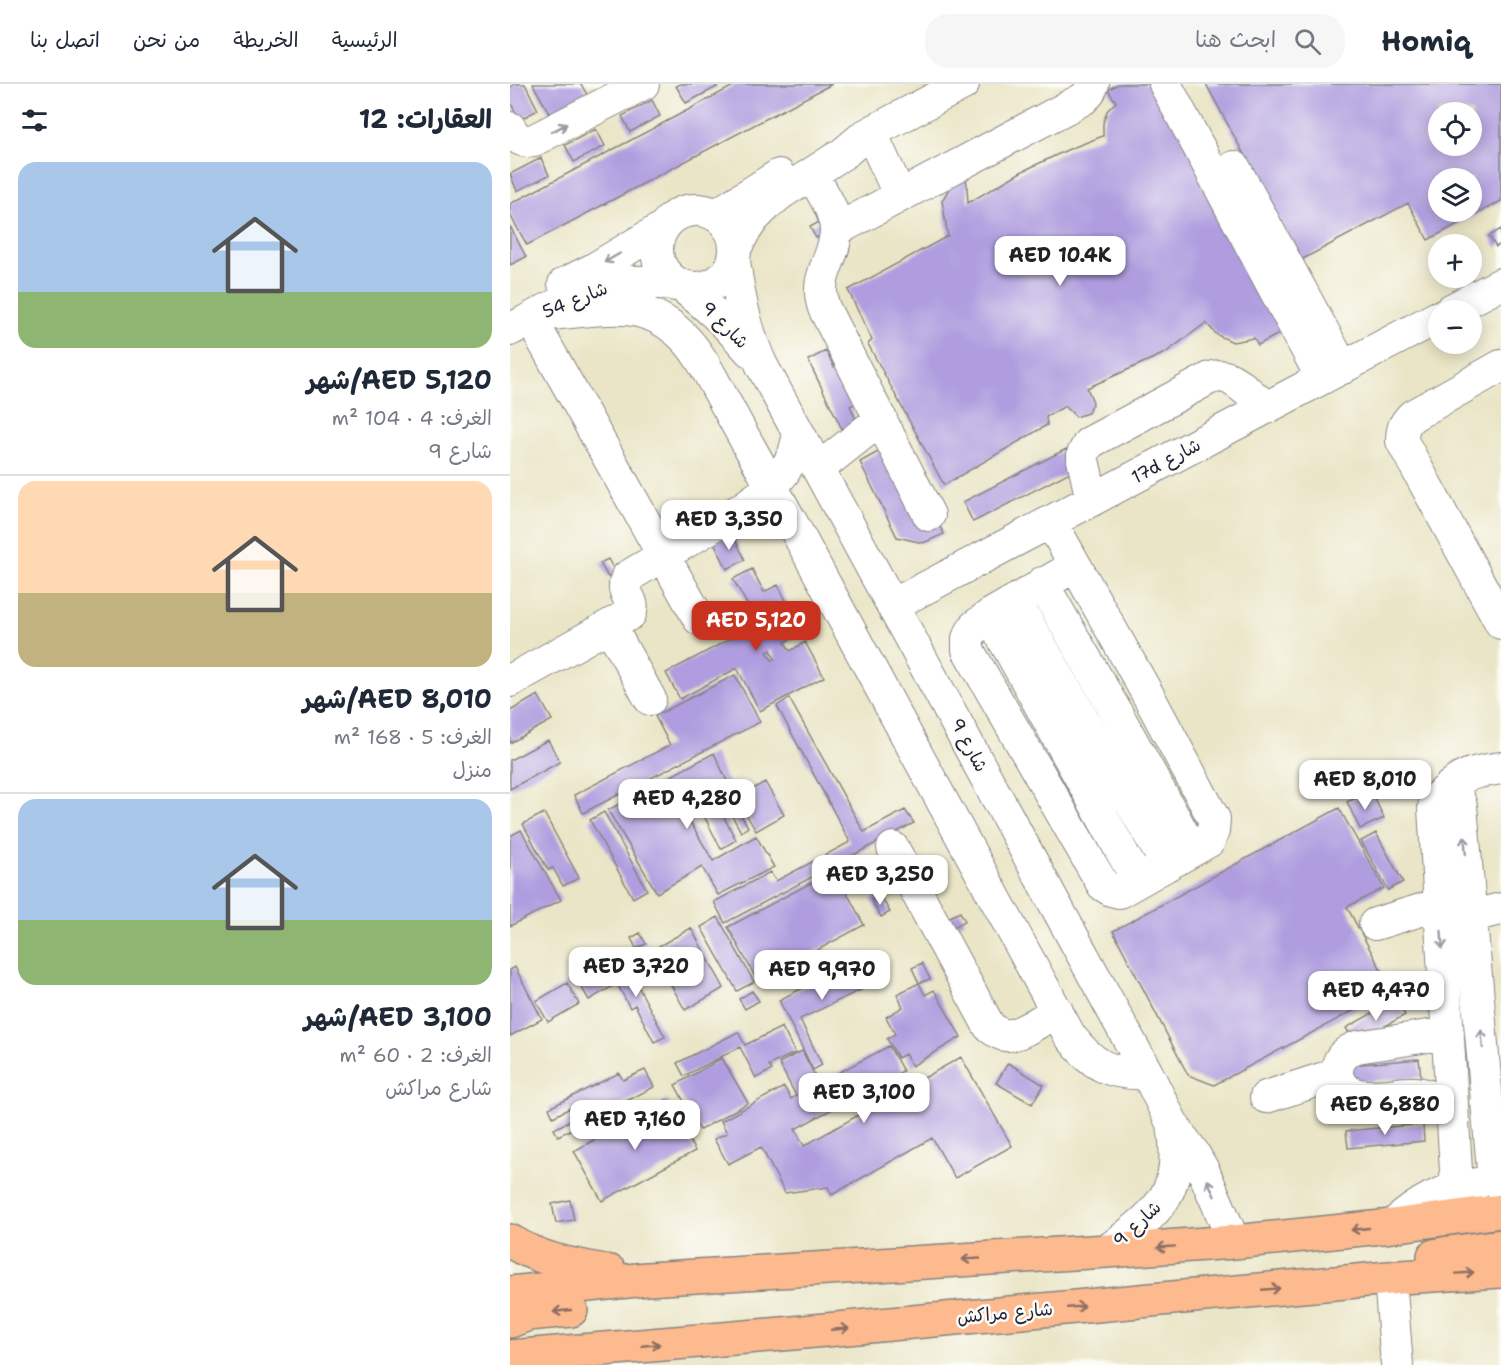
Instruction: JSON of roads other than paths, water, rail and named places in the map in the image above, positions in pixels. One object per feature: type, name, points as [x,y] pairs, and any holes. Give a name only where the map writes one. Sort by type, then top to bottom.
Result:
[{"type":"main road","points":[[510,1240],[523,1249],[561,1263],[647,1279],[1234,1242],[1392,1226],[1499,1191]]},
{"type":"main road","points":[[1395,1278],[1422,1261],[1436,1256],[1501,1246]]},
{"type":"main road","points":[[515,1340],[528,1314],[739,1293],[773,1285],[804,1269]]},
{"type":"main road","name":"شارع مراكش","points":[[515,1340],[782,1334],[1501,1270]]},
{"type":"main road","points":[[515,1340],[647,1279]]},
{"type":"main road","points":[[704,1365],[782,1334]]},
{"type":"street","points":[[516,143],[534,140],[643,84]]},
{"type":"street","points":[[716,215],[828,147],[867,134],[963,84]]},
{"type":"street","points":[[836,230],[1083,99],[1093,84]]},
{"type":"street","points":[[1165,84],[1333,373]]},
{"type":"street","points":[[1189,84],[1333,373]]},
{"type":"street","points":[[735,254],[734,237],[730,228],[716,215],[704,211],[691,210],[669,220],[662,228],[657,242],[657,255],[668,277],[681,287],[698,289],[710,286],[729,272],[749,225],[767,204],[844,153],[867,134]]},
{"type":"street","points":[[867,134],[900,196]]},
{"type":"street","points":[[812,175],[832,211],[836,230],[820,286],[820,298],[929,515]]},
{"type":"street","name":"شارع 54","points":[[523,318],[594,269],[662,228]]},
{"type":"street","name":"شارع 9","points":[[735,254],[742,312],[762,366],[1147,1073],[1173,1125],[1203,1170],[1234,1242]]},
{"type":"street","name":"شارع 54","points":[[523,318],[601,287],[625,282],[652,281],[681,287]]},
{"type":"street","points":[[1470,300],[1501,284]]},
{"type":"street","name":"شارع 9","points":[[681,287],[725,322],[762,366]]},
{"type":"street","points":[[699,619],[523,318],[599,309],[620,308],[640,311],[676,330],[694,349],[772,487],[1070,1036],[1095,1062],[1111,1070],[1129,1074],[1147,1073]]},
{"type":"street","name":"17d شارع","points":[[893,605],[1428,322]]},
{"type":"street","points":[[1501,366],[1412,416],[1405,423],[1401,441],[1501,623]]},
{"type":"street","points":[[1092,500],[1083,460],[1085,448],[1089,443],[1137,417],[1217,376],[1225,376],[1232,380],[1266,408]]},
{"type":"street","points":[[818,469],[881,419]]},
{"type":"street","points":[[510,681],[630,614],[633,609],[632,604],[625,592],[624,584],[627,577],[743,508],[772,487],[794,454],[799,435]]},
{"type":"street","points":[[1050,522],[1075,566],[1148,695],[1214,819],[1209,841],[1119,892],[1103,885],[968,650],[968,638],[975,626],[1042,583],[1075,566]]},
{"type":"street","points":[[1042,583],[1116,712],[1179,858]]},
{"type":"street","points":[[1002,608],[1179,858]]},
{"type":"street","points":[[1002,608],[1060,742],[1138,881]]},
{"type":"street","points":[[610,626],[650,699]]},
{"type":"street","points":[[1030,759],[1148,695]]},
{"type":"street","points":[[1457,1188],[1434,808],[1438,797],[1452,783],[1465,775],[1501,768]]},
{"type":"street","points":[[1392,1226],[1428,1199],[1457,1188],[1499,1191],[1460,799],[1455,794],[1443,793]]},
{"type":"street","points":[[893,848],[989,1026],[996,1032],[1015,1035],[1057,1011]]},
{"type":"street","points":[[1375,924],[1440,904],[1501,909]]},
{"type":"street","points":[[1448,1033],[1349,1050],[1342,1056],[1337,1074],[1345,1090],[1353,1095],[1413,1093],[1427,1095],[1452,1108]]},
{"type":"street","points":[[1266,1097],[1337,1074]]},
{"type":"street","name":"شارع 9","points":[[1107,1251],[1153,1214],[1168,1191],[1176,1165],[1173,1125]]},
{"type":"street","points":[[1395,1278],[1397,1365]]}]
